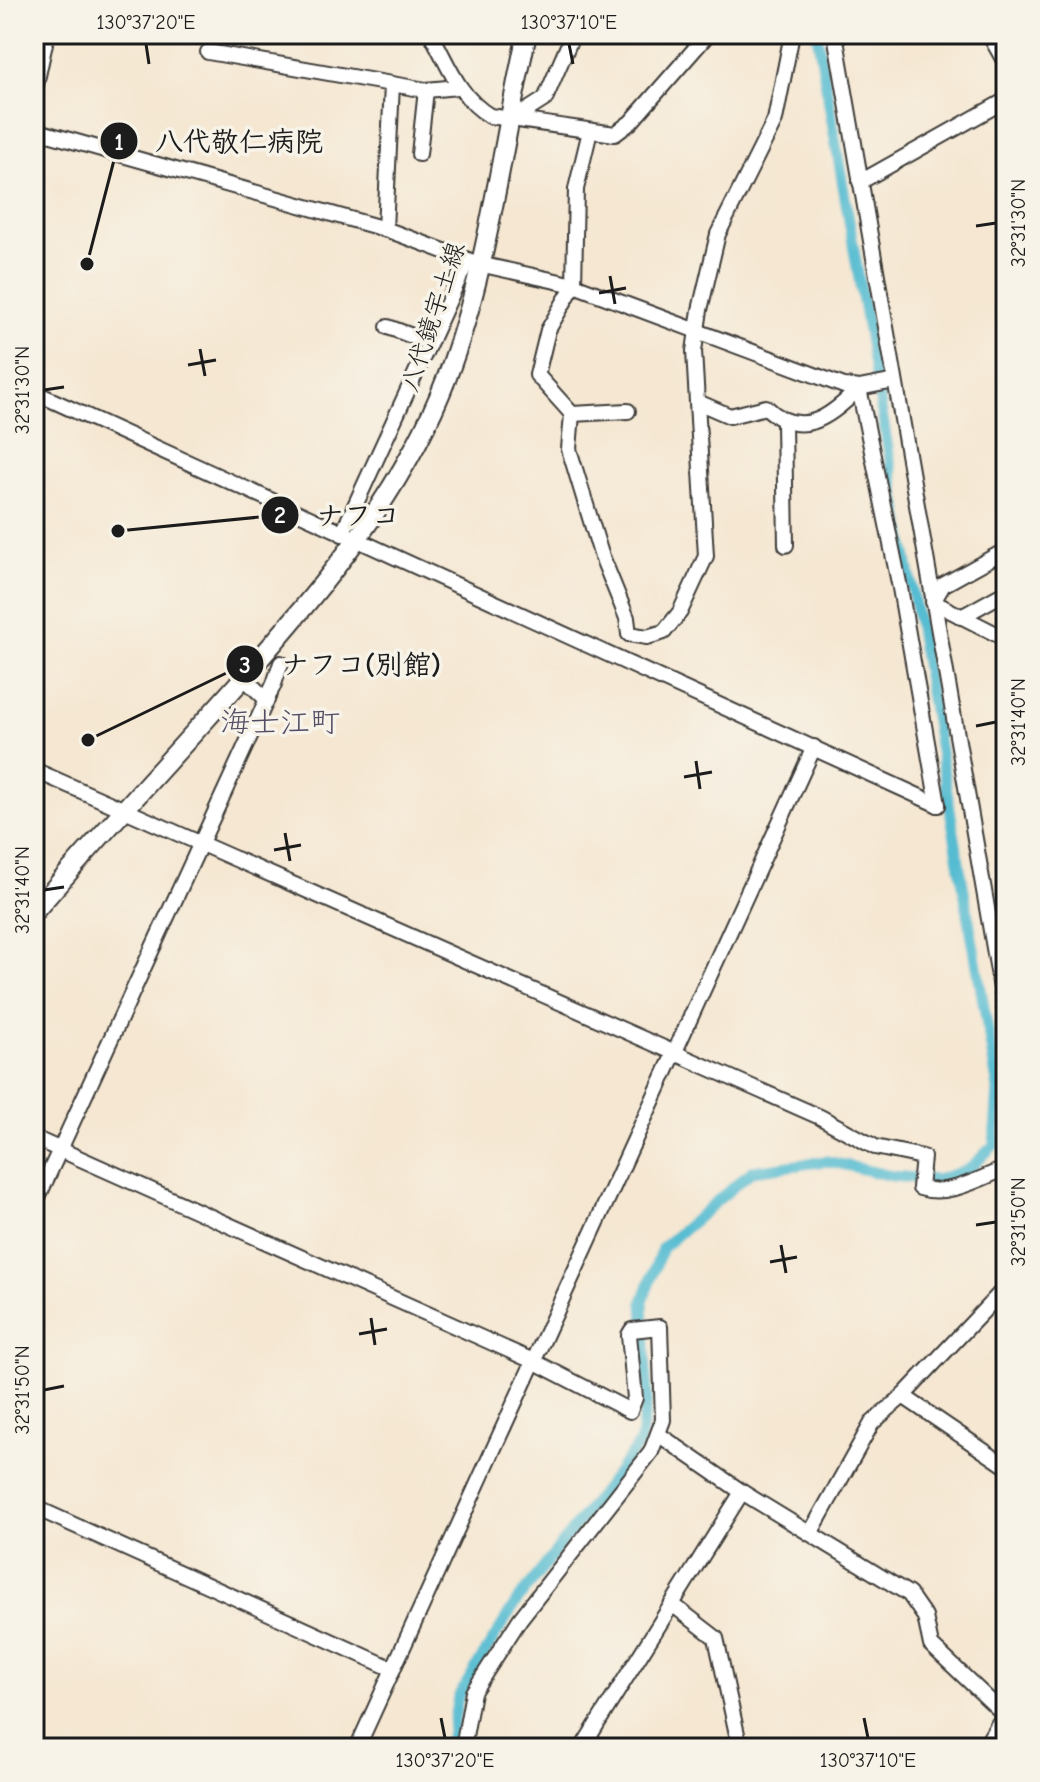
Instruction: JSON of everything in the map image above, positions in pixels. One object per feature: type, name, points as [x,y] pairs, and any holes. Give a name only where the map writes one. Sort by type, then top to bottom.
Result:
[{"type":"main road","name":"八代鏡宇土線","points":[[34,912],[121,811],[287,631],[349,537],[404,467],[447,376],[473,262],[512,120],[527,34]]},
{"type":"street","points":[[34,94],[37,61],[47,34]]},
{"type":"street","points":[[431,34],[458,87],[475,107],[490,116],[615,134],[631,122],[708,34]]},
{"type":"street","points":[[512,120],[545,99],[573,34]]},
{"type":"street","points":[[629,634],[647,637],[664,632],[680,612],[706,556],[698,436],[700,403],[694,351],[718,234],[775,120],[788,64],[791,39],[786,34]]},
{"type":"street","points":[[835,34],[1006,1017]]},
{"type":"street","points":[[989,34],[1006,64]]},
{"type":"street","points":[[208,52],[426,90],[458,87]]},
{"type":"street","points":[[385,229],[392,85]]},
{"type":"street","points":[[419,154],[426,90]]},
{"type":"street","points":[[860,182],[1006,100]]},
{"type":"street","points":[[34,130],[385,229],[473,262],[574,285],[844,386],[859,388],[895,381]]},
{"type":"street","points":[[590,131],[576,189],[574,285],[548,330],[537,375],[572,414],[569,449],[601,554],[627,618],[629,634]]},
{"type":"street","points":[[349,537],[428,342],[473,262]]},
{"type":"street","points":[[388,327],[428,342]]},
{"type":"street","points":[[700,403],[730,416],[766,407],[784,423],[806,425],[845,403],[859,388]]},
{"type":"street","points":[[34,392],[938,805],[900,588],[859,388]]},
{"type":"street","points":[[572,414],[628,411]]},
{"type":"street","points":[[784,423],[786,545]]},
{"type":"street","points":[[933,602],[943,585],[1006,550]]},
{"type":"street","points":[[961,617],[1006,592]]},
{"type":"street","points":[[933,602],[1006,639]]},
{"type":"street","points":[[610,654],[629,634]]},
{"type":"street","points":[[34,1206],[267,700],[281,663]]},
{"type":"street","points":[[244,678],[267,700]]},
{"type":"street","points":[[357,1748],[814,747]]},
{"type":"street","points":[[34,770],[820,1117],[875,1147],[893,1154],[923,1157],[920,1188],[933,1192],[956,1188],[1006,1168]]},
{"type":"street","points":[[34,1138],[533,1361],[630,1411],[635,1398],[629,1335],[632,1330],[660,1327],[663,1420],[658,1434],[633,1477],[520,1619],[473,1692],[463,1748]]},
{"type":"street","points":[[811,1532],[859,1452],[872,1423],[903,1396],[1006,1287]]},
{"type":"street","points":[[903,1396],[1006,1466]]},
{"type":"street","points":[[658,1434],[742,1492],[909,1594],[925,1617],[931,1645],[1005,1715],[984,1748]]},
{"type":"street","points":[[582,1748],[742,1492]]},
{"type":"street","points":[[34,1507],[393,1669]]},
{"type":"street","points":[[672,1604],[716,1638],[740,1748]]},
{"type":"waterway","points":[[449,1748],[458,1697],[515,1604],[640,1443],[647,1399],[643,1301],[662,1248],[752,1171],[827,1161],[892,1176],[936,1180],[968,1170],[994,1145],[998,1089],[817,34]]},
{"type":"place","name":"八代敬仁病院","points":[[87,264]]},
{"type":"place","name":"ナフコ","points":[[118,531]]},
{"type":"place","name":"ナフコ(別館)","points":[[88,740]]},
{"type":"district","name":"海士江町","points":[[280,722]]}]
